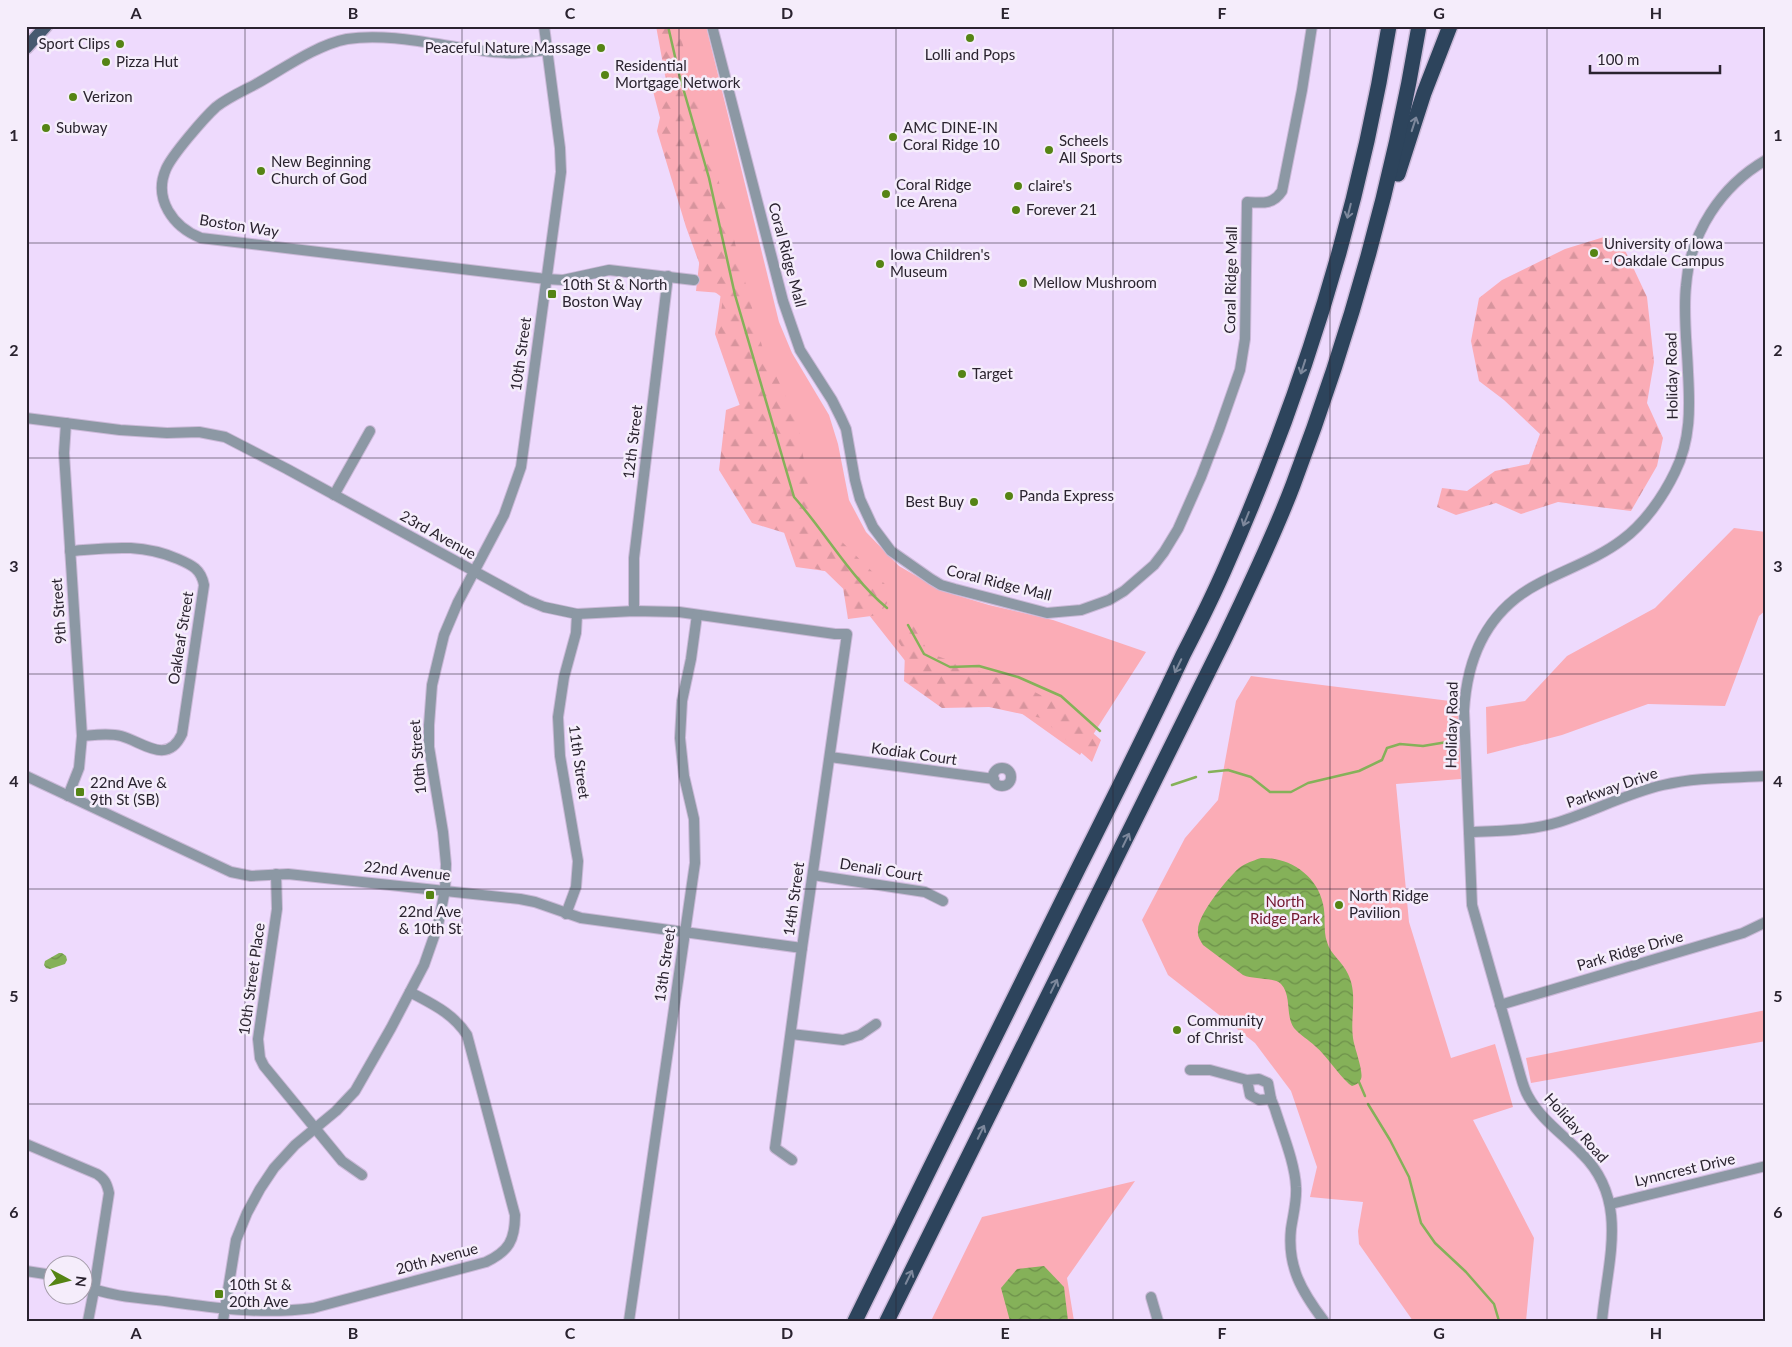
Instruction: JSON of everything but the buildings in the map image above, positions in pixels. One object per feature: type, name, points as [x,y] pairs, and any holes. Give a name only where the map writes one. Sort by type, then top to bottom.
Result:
[{"type":"highway","points":[[1356,185],[1380,26]]},
{"type":"highway","points":[[855,1321],[1153,719],[1225,570],[1268,467],[1296,388],[1337,257],[1373,111],[1388,26]]},
{"type":"highway","points":[[887,1321],[1183,724],[1256,570],[1294,480],[1334,370],[1376,226],[1394,153],[1418,26]]},
{"type":"highway","points":[[1354,303],[1380,230],[1424,93],[1450,26]]},
{"type":"main road","points":[[26,48],[46,26]]},
{"type":"street","name":"10th Street","points":[[223,1321],[236,1240],[247,1213],[274,1168],[295,1145],[355,1091],[410,992],[432,945],[440,918],[444,890],[445,844],[430,747],[430,704],[435,668],[444,635],[458,602],[504,515],[521,467],[561,164],[544,26]]},
{"type":"street","name":"Coral Ridge Mall","points":[[712,26],[783,301],[800,350],[832,400],[846,429],[856,486],[873,527],[892,551],[918,571],[941,585],[1047,613],[1081,610],[1109,600],[1124,591],[1141,578],[1164,552],[1172,541],[1186,513],[1213,446],[1243,357],[1245,339],[1247,202],[1268,203],[1274,200],[1282,191],[1304,81],[1312,26]]},
{"type":"street","name":"Boston Way","points":[[548,50],[507,53],[387,38],[362,38],[332,43],[320,48],[217,107],[171,158],[166,169],[162,188],[167,209],[174,221],[186,231],[201,238],[546,279],[569,279],[610,270],[694,280]]},
{"type":"street","name":"Holiday Road","points":[[1602,1321],[1611,1248],[1611,1204],[1604,1186],[1592,1165],[1583,1154],[1546,1121],[1527,1095],[1472,905],[1464,711],[1465,690],[1474,654],[1493,621],[1517,597],[1540,583],[1607,551],[1633,531],[1647,515],[1674,474],[1684,448],[1690,411],[1685,305],[1686,285],[1692,254],[1704,224],[1722,197],[1744,174],[1766,160]]},
{"type":"street","name":"12th Street","points":[[634,611],[634,558],[668,276]]},
{"type":"street","name":"23rd Avenue","points":[[26,418],[151,432],[210,433],[238,444],[474,572],[544,607],[577,614],[661,611],[847,634]]},
{"type":"street","name":"9th Street","points":[[66,423],[64,453],[82,736],[79,768],[68,796]]},
{"type":"street","points":[[334,495],[370,430]]},
{"type":"street","name":"Oakleaf Street","points":[[70,551],[129,547],[156,551],[193,565],[203,577],[204,585],[182,734],[179,740],[168,749],[161,751],[153,750],[121,736],[111,734],[82,736]]},
{"type":"street","name":"11th Street","points":[[566,914],[576,887],[578,861],[560,756],[558,717],[564,677],[576,633],[577,614]]},
{"type":"street","name":"13th Street","points":[[629,1321],[694,863],[694,819],[681,757],[680,720],[697,615]]},
{"type":"street","name":"14th Street","points":[[792,1160],[775,1148],[847,634]]},
{"type":"street","name":"Kodiak Court","points":[[830,757],[994,779]]},
{"type":"street","name":"22nd Avenue","points":[[26,776],[231,872],[251,876],[276,874],[520,899],[590,920],[802,948]]},
{"type":"street","name":"Parkway Drive","points":[[1469,832],[1519,830],[1539,827],[1665,784],[1766,776]]},
{"type":"street","name":"10th Street Place","points":[[276,874],[277,909],[258,1047],[260,1058],[264,1066],[342,1162],[362,1175]]},
{"type":"street","name":"Denali Court","points":[[813,875],[925,892],[943,901]]},
{"type":"street","name":"Park Ridge Drive","points":[[1500,1005],[1743,933],[1766,922]]},
{"type":"street","name":"20th Avenue","points":[[94,1290],[224,1309],[288,1311],[313,1308],[486,1262],[497,1257],[510,1244],[515,1229],[514,1215],[466,1035],[460,1023],[443,1009],[410,992]]},
{"type":"street","points":[[791,1034],[843,1040],[860,1035],[876,1024]]},
{"type":"street","points":[[1190,1070],[1210,1070],[1247,1080],[1259,1079],[1265,1081],[1270,1086],[1270,1099],[1275,1109],[1295,1176],[1296,1197],[1290,1242],[1295,1273],[1304,1292],[1324,1321]]},
{"type":"street","points":[[1247,1080],[1252,1098],[1259,1100],[1270,1099]]},
{"type":"street","points":[[26,1144],[97,1174],[106,1183],[109,1194],[88,1321]]},
{"type":"street","name":"Lynncrest Drive","points":[[1611,1204],[1766,1166]]},
{"type":"street","points":[[26,1270],[42,1273]]},
{"type":"street","points":[[1151,1297],[1158,1321]]},
{"type":"green space","points":[[656,26],[678,26],[762,346],[797,420],[816,531],[840,540],[894,593],[879,615],[848,619],[841,575],[797,564],[788,534],[752,523],[719,470],[726,410],[742,404],[718,333],[723,298],[708,287],[686,227],[657,131],[667,86]]},
{"type":"green space","points":[[659,26],[706,26],[779,322],[792,353],[829,415],[838,444],[849,500],[866,532],[899,566],[942,591],[989,605],[1053,620],[1146,652],[1080,755],[1021,713],[914,672],[865,610],[825,571],[796,567],[715,334],[721,293],[696,291],[704,221],[686,218],[653,91],[674,90]]},
{"type":"green space","points":[[1604,237],[1623,246],[1647,297],[1654,362],[1647,403],[1663,438],[1657,466],[1631,511],[1558,502],[1521,514],[1496,503],[1456,515],[1437,507],[1442,488],[1467,491],[1495,471],[1529,464],[1540,434],[1504,400],[1479,381],[1471,341],[1479,298],[1502,280],[1565,249]]},
{"type":"green space","points":[[1734,528],[1766,532],[1766,610],[1759,616],[1725,706],[1648,704],[1562,735],[1487,754],[1486,707],[1525,701],[1567,656],[1655,608]]},
{"type":"green space","points":[[909,618],[929,653],[1031,690],[1063,707],[1101,740],[1092,762],[1041,718],[989,707],[942,708],[904,681],[905,652],[893,633]]},
{"type":"green space","name":"North Ridge Park","points":[[1251,676],[1458,702],[1461,779],[1396,784],[1409,922],[1451,1058],[1495,1044],[1513,1107],[1473,1120],[1534,1238],[1526,1321],[1413,1321],[1359,1244],[1358,1231],[1363,1202],[1310,1197],[1317,1167],[1291,1091],[1255,1043],[1168,975],[1142,920],[1185,838],[1218,800],[1236,701]]},
{"type":"green space","points":[[1766,1010],[1766,1041],[1531,1083],[1526,1058]]},
{"type":"green space","points":[[1135,1181],[1067,1278],[1074,1321],[931,1321],[982,1217]]},
{"type":"water","points":[[1261,858],[1271,858],[1291,864],[1308,876],[1320,894],[1324,909],[1327,942],[1346,970],[1353,989],[1352,1030],[1362,1076],[1355,1085],[1349,1084],[1320,1050],[1294,1028],[1291,1023],[1286,994],[1281,984],[1274,980],[1243,975],[1203,945],[1199,938],[1199,923],[1221,888],[1239,868]]},
{"type":"water","points":[[59,953],[66,956],[65,964],[50,969],[46,968],[44,965],[45,961]]},
{"type":"water","points":[[1044,1266],[1064,1287],[1068,1321],[1010,1321],[1001,1288],[1017,1269]]},
{"type":"waterway","points":[[668,26],[679,74],[709,178],[735,295],[794,497],[861,583],[887,608]]},
{"type":"waterway","points":[[908,625],[924,654],[950,667],[979,666],[1018,677],[1061,696],[1100,731]]},
{"type":"waterway","points":[[1209,772],[1228,770],[1251,777],[1270,792],[1291,792],[1308,783],[1359,771],[1382,760],[1387,748],[1400,744],[1423,746],[1453,741]]},
{"type":"waterway","points":[[1172,785],[1196,777]]},
{"type":"waterway","points":[[1359,1082],[1365,1096]]},
{"type":"waterway","points":[[1368,1104],[1390,1140],[1409,1177],[1421,1223],[1435,1243],[1466,1272],[1494,1304],[1499,1321]]},
{"type":"place","name":"Lolli and Pops","points":[[970,38]]},
{"type":"place","name":"Sport Clips","points":[[120,44]]},
{"type":"place","name":"Peaceful Nature Massage","points":[[601,48]]},
{"type":"place","name":"Pizza Hut","points":[[106,62]]},
{"type":"place","name":"Residential Mortgage Network","points":[[605,75]]},
{"type":"place","name":"Verizon","points":[[73,97]]},
{"type":"place","name":"Subway","points":[[46,128]]},
{"type":"place","name":"AMC DINE-IN Coral Ridge 10","points":[[893,137]]},
{"type":"place","name":"Scheels All Sports","points":[[1049,150]]},
{"type":"place","name":"New Beginning Church of God","points":[[261,171]]},
{"type":"place","name":"claire's","points":[[1018,186]]},
{"type":"place","name":"Coral Ridge Ice Arena","points":[[886,194]]},
{"type":"place","name":"Forever 21","points":[[1016,210]]},
{"type":"place","name":"University of Iowa - Oakdale Campus","points":[[1594,253]]},
{"type":"place","name":"Iowa Children's Museum","points":[[880,264]]},
{"type":"place","name":"Mellow Mushroom","points":[[1023,283]]},
{"type":"place","name":"10th St & North Boston Way","points":[[552,294]]},
{"type":"place","name":"Target","points":[[962,374]]},
{"type":"place","name":"Panda Express","points":[[1009,496]]},
{"type":"place","name":"Best Buy","points":[[974,502]]},
{"type":"place","name":"22nd Ave & 9th St (SB)","points":[[80,792]]},
{"type":"place","name":"22nd Ave & 10th St","points":[[430,895]]},
{"type":"place","name":"North Ridge Pavilion","points":[[1339,905]]},
{"type":"place","name":"Community of Christ","points":[[1177,1030]]},
{"type":"place","name":"10th St & 20th Ave","points":[[219,1294]]}]
